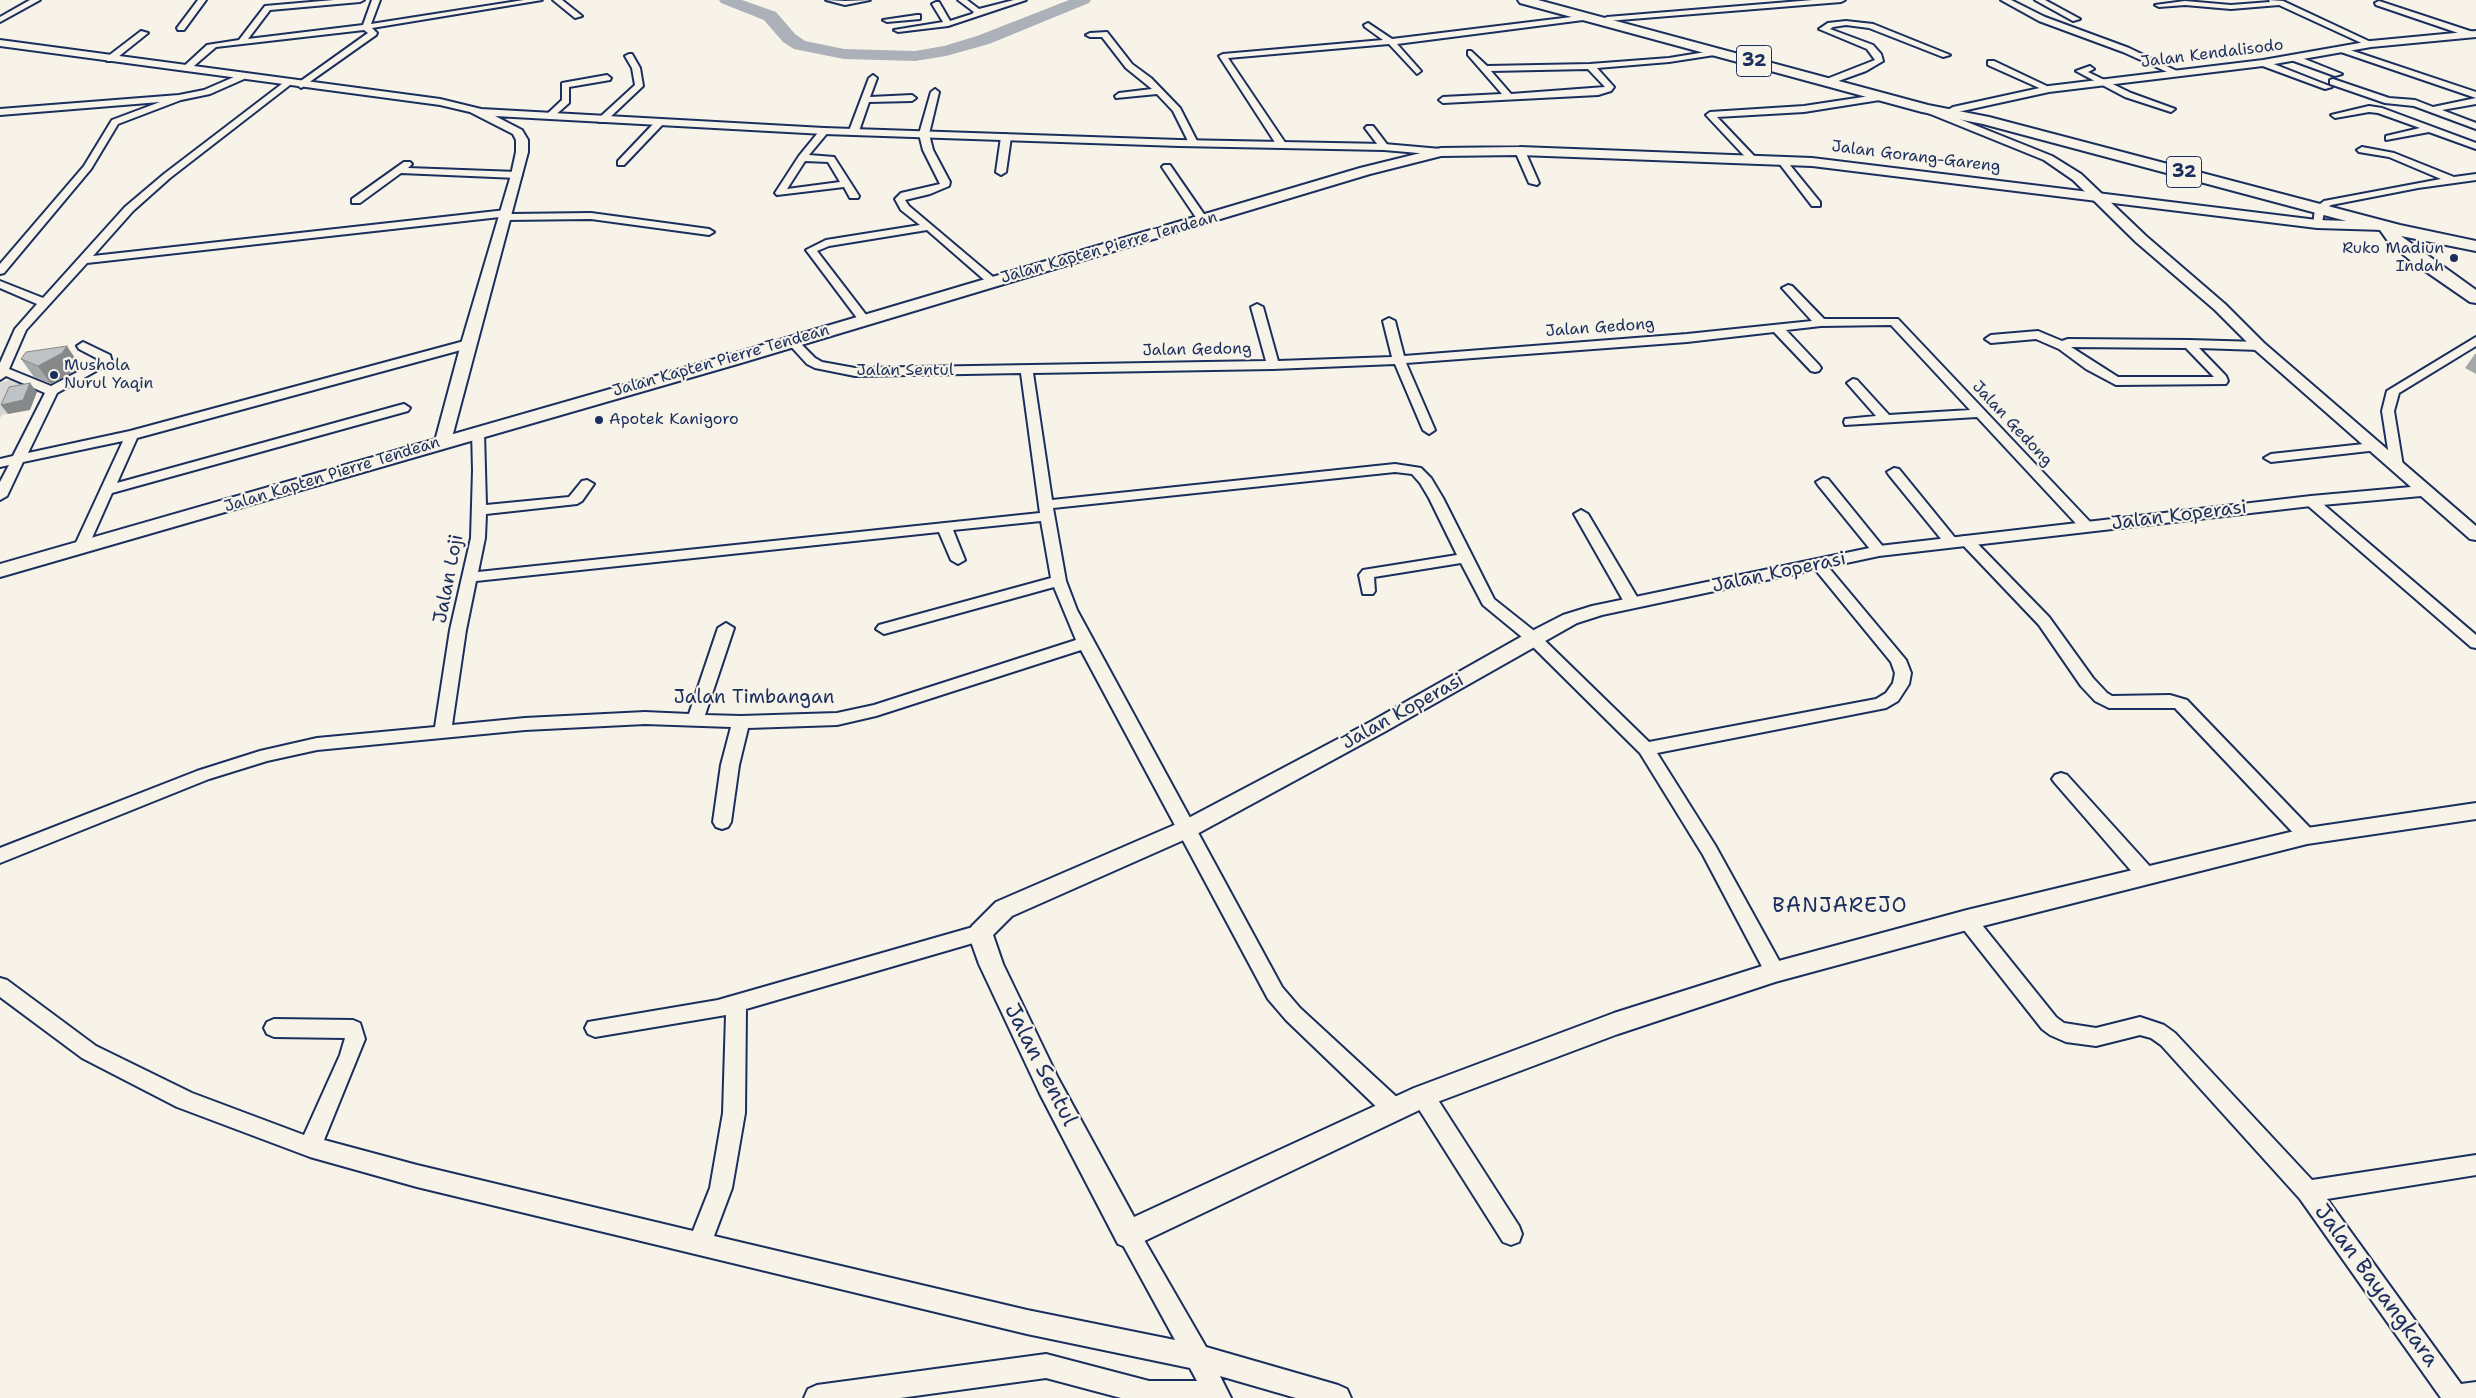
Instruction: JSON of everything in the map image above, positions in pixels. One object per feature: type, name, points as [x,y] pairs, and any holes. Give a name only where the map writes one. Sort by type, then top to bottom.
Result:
[{"type":"highway","name":"32","points":[[1524,0],[1718,52],[1953,110],[2319,216],[2384,226]]},
{"type":"highway","name":"32","points":[[1540,0],[1831,80],[1927,109],[1984,120]]},
{"type":"highway","points":[[2384,226],[2434,238],[2476,241]]},
{"type":"highway","points":[[2384,226],[2396,240],[2421,260],[2476,298]]},
{"type":"highway","points":[[2455,240],[2476,246]]},
{"type":"main road","name":"Jalan Gorang-Gareng","points":[[1441,152],[1520,151],[1841,164],[2096,196],[2319,216]]},
{"type":"main road","name":"Jalan Kapten Pierre Tendean","points":[[0,571],[864,320],[1365,171],[1441,152]]},
{"type":"street","points":[[0,20],[36,0]]},
{"type":"street","points":[[180,28],[202,0]]},
{"type":"street","points":[[318,0],[318,2],[341,0]]},
{"type":"street","points":[[241,43],[267,4],[360,0]]},
{"type":"street","points":[[302,85],[369,30],[376,0]]},
{"type":"street","points":[[185,68],[210,47],[369,30],[392,23],[538,0]]},
{"type":"street","points":[[557,0],[578,16]]},
{"type":"street","points":[[830,0],[845,3],[869,2]]},
{"type":"street","points":[[962,0],[978,12]]},
{"type":"street","points":[[898,30],[966,20],[978,12],[1002,2],[1022,0]]},
{"type":"street","points":[[1607,19],[1841,0]]},
{"type":"street","points":[[2005,0],[2042,19],[2126,50],[2177,73]]},
{"type":"street","points":[[2039,0],[2076,19]]},
{"type":"street","points":[[2394,0],[2474,32]]},
{"type":"street","points":[[2159,5],[2185,3],[2231,7],[2276,2],[2372,44]]},
{"type":"street","points":[[2378,3],[2474,32]]},
{"type":"street","points":[[934,15],[936,4]]},
{"type":"street","points":[[1691,4],[1705,11]]},
{"type":"street","points":[[903,8],[910,18]]},
{"type":"street","points":[[887,19],[934,15],[948,24]]},
{"type":"street","points":[[1280,144],[1224,56],[1391,42],[1588,17]]},
{"type":"street","points":[[1831,80],[1877,63],[1879,58],[1870,47],[1823,29],[1831,25],[1846,23],[1870,26],[1946,55]]},
{"type":"street","points":[[1368,26],[1391,42],[1417,71]]},
{"type":"street","name":"Jalan Kendalisodo","points":[[1953,110],[2049,89],[2263,63],[2372,44],[2474,32]]},
{"type":"street","points":[[110,59],[144,33]]},
{"type":"street","points":[[1090,36],[1104,34],[1129,66],[1159,91],[1177,110],[1193,143]]},
{"type":"street","points":[[0,44],[440,102],[473,108],[501,121],[518,132],[522,140],[522,152],[517,175],[468,344],[443,441]]},
{"type":"street","points":[[2341,49],[2476,95]]},
{"type":"street","points":[[1485,69],[1542,72],[1669,60],[1718,52]]},
{"type":"street","points":[[1471,53],[1508,96]]},
{"type":"street","points":[[602,120],[639,86],[636,68],[629,56]]},
{"type":"street","points":[[2294,58],[2333,81]]},
{"type":"street","points":[[1990,63],[2049,89]]},
{"type":"street","points":[[2263,63],[2333,81],[2388,101],[2408,101],[2476,126]]},
{"type":"street","points":[[1443,100],[1608,89],[1610,87],[1590,66]]},
{"type":"street","points":[[2090,70],[2080,72],[2134,97],[2171,109]]},
{"type":"street","points":[[0,112],[179,98],[207,92],[241,77]]},
{"type":"street","points":[[549,116],[566,101],[565,85],[607,78]]},
{"type":"street","points":[[854,131],[873,78]]},
{"type":"street","points":[[52,392],[1,374],[21,329],[129,209],[167,176],[287,83]]},
{"type":"street","points":[[1119,96],[1159,91]]},
{"type":"street","points":[[935,92],[924,134],[928,150],[945,182],[944,186],[900,199],[905,208],[993,282]]},
{"type":"street","points":[[1753,160],[1710,115],[1804,109],[1883,97]]},
{"type":"street","points":[[0,271],[88,167],[115,122],[179,98]]},
{"type":"street","points":[[865,100],[912,98]]},
{"type":"street","points":[[2433,109],[2476,101]]},
{"type":"street","points":[[2335,115],[2391,105]]},
{"type":"street","points":[[1927,109],[2048,158],[2077,177],[2141,239],[2220,307],[2259,346],[2315,393],[2372,447],[2476,535]]},
{"type":"street","points":[[2374,109],[2433,130]]},
{"type":"street","points":[[480,112],[824,131],[1384,147],[1441,152]]},
{"type":"street","points":[[621,163],[660,122]]},
{"type":"street","points":[[1370,128],[1384,147]]},
{"type":"street","points":[[2389,138],[2433,130]]},
{"type":"street","points":[[2433,130],[2432,133],[2434,135],[2476,148]]},
{"type":"street","points":[[824,131],[802,158],[780,192],[846,184]]},
{"type":"street","points":[[1001,172],[1006,137]]},
{"type":"street","points":[[2362,150],[2390,155],[2452,180]]},
{"type":"street","points":[[1520,151],[1534,183]]},
{"type":"street","points":[[802,158],[831,158],[854,196]]},
{"type":"street","points":[[356,201],[412,161]]},
{"type":"street","points":[[1782,161],[1816,204]]},
{"type":"street","points":[[1167,167],[1203,220]]},
{"type":"street","points":[[399,170],[517,175]]},
{"type":"street","points":[[2319,216],[2328,203],[2475,177]]},
{"type":"street","points":[[82,260],[506,215],[591,216],[709,232]]},
{"type":"street","points":[[864,320],[810,250],[826,243],[929,227]]},
{"type":"street","points":[[0,284],[44,303]]},
{"type":"street","points":[[1788,288],[1820,323]]},
{"type":"street","points":[[1257,307],[1273,365]]},
{"type":"street","points":[[1389,321],[1399,360],[1429,430]]},
{"type":"street","name":"Jalan Gedong","points":[[1027,370],[1273,365],[1399,360],[1687,338],[1820,323],[1894,321],[2086,527]]},
{"type":"street","points":[[1777,328],[1815,368]]},
{"type":"street","points":[[1991,339],[2038,335],[2063,346],[2116,382],[2222,381],[2189,344]]},
{"type":"street","name":"Jalan Sentul","points":[[792,341],[811,361],[819,365],[855,372],[1027,370]]},
{"type":"street","points":[[2396,466],[2388,411],[2393,391],[2476,341]]},
{"type":"street","points":[[2063,346],[2068,343],[2259,346]]},
{"type":"street","points":[[0,463],[132,435],[468,344]]},
{"type":"street","points":[[0,496],[52,392],[106,362],[106,358],[83,346]]},
{"type":"street","points":[[1027,370],[1059,581],[1069,610],[1085,644],[1276,993],[1306,1027],[1394,1109]]},
{"type":"street","points":[[1853,383],[1885,419]]},
{"type":"street","points":[[108,490],[404,408]]},
{"type":"street","points":[[1850,422],[1979,413]]},
{"type":"street","name":"Jalan Loji","points":[[442,733],[458,630],[472,577],[478,538],[480,510],[478,432]]},
{"type":"street","points":[[81,547],[132,435]]},
{"type":"street","points":[[2271,458],[2372,447]]},
{"type":"street","points":[[472,577],[945,528],[1047,510],[1404,468],[1416,471],[1426,481],[1488,602],[1533,638],[1646,749],[1709,850],[1775,972]]},
{"type":"street","points":[[1894,472],[1958,541],[2044,621],[2087,682],[2101,697],[2109,702],[2170,700],[2181,704],[2308,836]]},
{"type":"street","points":[[1823,482],[1879,552]]},
{"type":"street","points":[[480,510],[572,501],[577,498],[587,484]]},
{"type":"street","name":"Jalan Koperasi","points":[[1187,829],[1379,726],[1533,638],[1570,619],[1599,610],[1879,552],[1958,541],[2311,501],[2424,491]]},
{"type":"street","points":[[2311,501],[2476,643]]},
{"type":"street","points":[[1581,514],[1632,602]]},
{"type":"street","points":[[945,528],[958,560]]},
{"type":"street","points":[[1368,591],[1366,575],[1368,573],[1464,558]]},
{"type":"street","points":[[1646,749],[1880,704],[1892,697],[1901,684],[1903,673],[1898,660],[1819,565]]},
{"type":"street","points":[[884,628],[1059,581]]},
{"type":"street","points":[[695,720],[726,628]]},
{"type":"street","name":"Jalan Timbangan","points":[[0,856],[203,775],[266,755],[317,744],[524,724],[635,718],[798,722],[855,716],[1085,644]]},
{"type":"street","points":[[722,822],[730,765],[741,722]]},
{"type":"street","points":[[2061,779],[2147,876]]},
{"type":"street","points":[[1128,1234],[1284,1163],[1423,1096],[1614,1024],[1775,972],[1967,920],[2308,836],[2476,811]]},
{"type":"street","points":[[595,1028],[718,1009],[980,933],[1004,909],[1070,882],[1187,829]]},
{"type":"street","points":[[1967,920],[2049,1023],[2057,1030],[2080,1036],[2096,1037],[2140,1026],[2157,1031],[2168,1039],[2308,1191]]},
{"type":"street","name":"Jalan Sentul","points":[[980,933],[990,964],[1049,1086],[1128,1234],[1198,1357],[1217,1396]]},
{"type":"street","points":[[0,986],[89,1052],[185,1100],[310,1147],[417,1176],[1027,1322],[1198,1357],[1338,1398]]},
{"type":"street","points":[[699,1242],[712,1216],[721,1188],[734,1113],[736,1003]]},
{"type":"street","points":[[274,1028],[354,1029],[355,1039],[350,1055],[310,1147]]},
{"type":"street","points":[[1423,1096],[1511,1234]]},
{"type":"street","name":"Jalan Bayangkara","points":[[2462,1396],[2308,1191],[2476,1165]]},
{"type":"street","points":[[817,1398],[1005,1370],[1046,1366],[1149,1392],[1217,1396]]},
{"type":"shaded area","points":[[12,379],[26,384],[8,414],[2,415],[0,418],[0,383]]},
{"type":"building","points":[[67,346],[62,353],[38,366],[21,359],[26,352]]},
{"type":"building","points":[[30,383],[23,400],[1,405],[9,387]]},
{"type":"waterway","points":[[727,0],[770,16],[789,38],[800,45],[844,54],[915,56],[946,51],[983,40],[1083,0]]},
{"type":"place","name":"Ruko Madiun Indah","points":[[2454,258]]},
{"type":"place","name":"Mushola Nurul Yaqin","points":[[54,375]]},
{"type":"place","name":"Apotek Kanigoro","points":[[599,420]]},
{"type":"district","name":"BANJAREJO","points":[[1840,907]]}]
